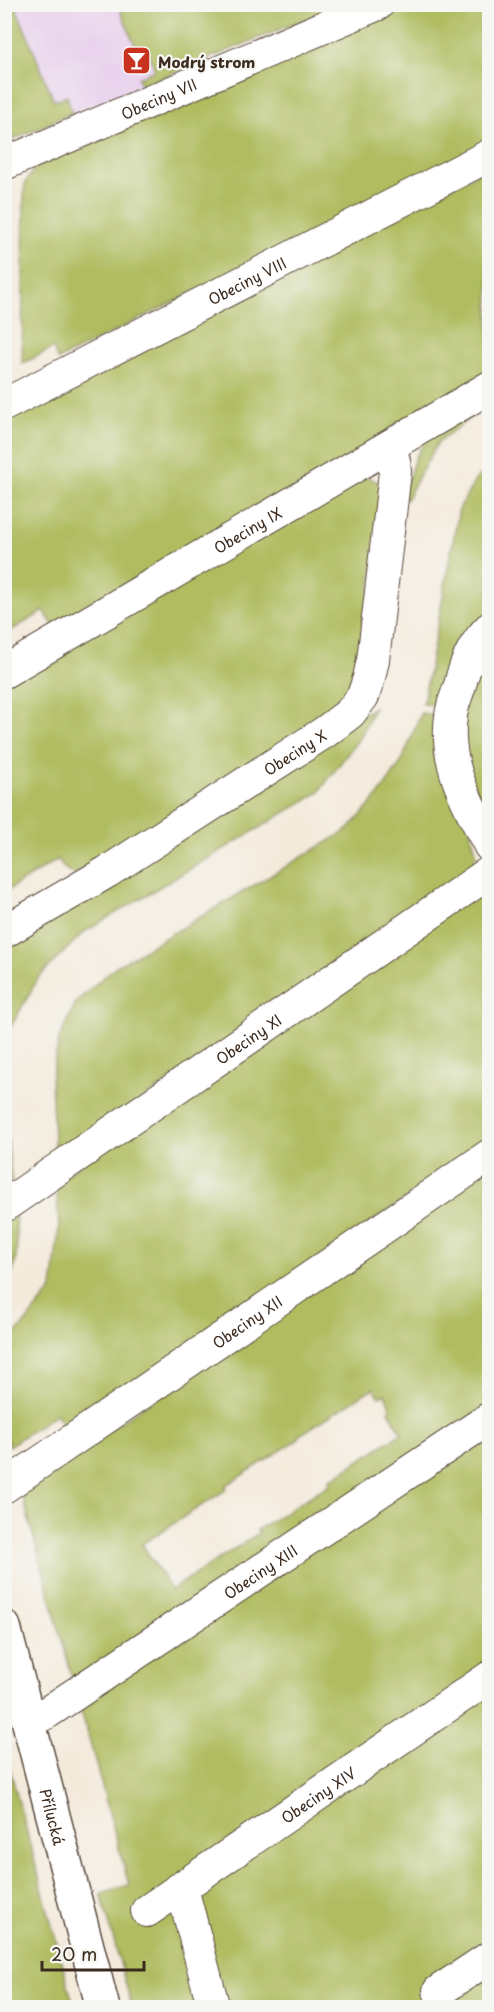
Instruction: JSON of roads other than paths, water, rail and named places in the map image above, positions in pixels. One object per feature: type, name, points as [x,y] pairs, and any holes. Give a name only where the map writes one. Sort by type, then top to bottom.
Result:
[{"type":"street","name":"Obeciny VII","points":[[4,164],[378,4]]},
{"type":"street","name":"Obeciny VIII","points":[[4,405],[489,156]]},
{"type":"street","name":"Obeciny IX","points":[[4,672],[489,387]]},
{"type":"street","name":"Obeciny X","points":[[4,932],[107,872],[325,732],[350,713],[363,696],[373,660],[395,472],[389,447]]},
{"type":"street","points":[[489,628],[478,641],[464,667],[451,714],[450,748],[461,790],[489,846]]},
{"type":"street","name":"Obeciny XI","points":[[6,1204],[489,872]]},
{"type":"street","name":"Obeciny XII","points":[[4,1487],[489,1155]]},
{"type":"street","name":"Obeciny XIII","points":[[30,1722],[489,1418]]},
{"type":"street","name":"Přílucká","points":[[4,1627],[103,2007]]},
{"type":"street","name":"Obeciny XIV","points":[[147,1911],[489,1677]]},
{"type":"street","points":[[182,1888],[211,2007]]},
{"type":"street","points":[[439,1991],[489,1956]]},
{"type":"place","name":"Modrý strom","points":[[137,61]]}]
